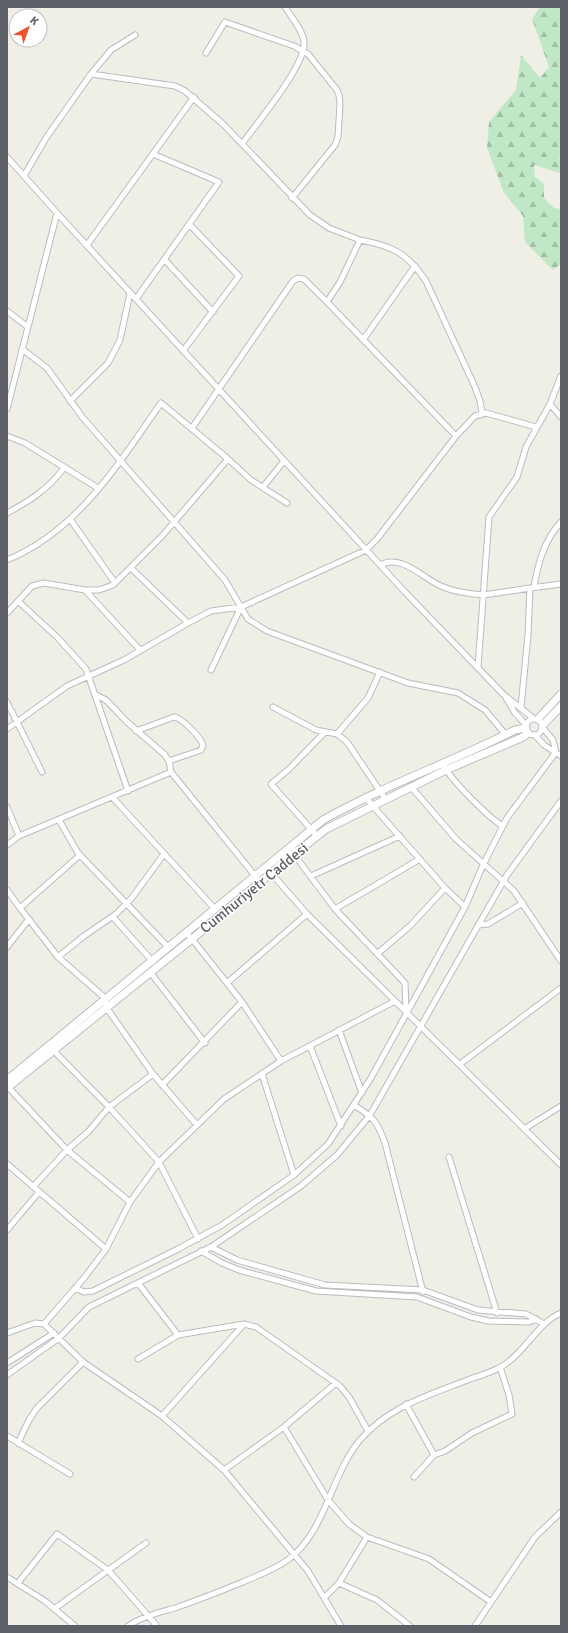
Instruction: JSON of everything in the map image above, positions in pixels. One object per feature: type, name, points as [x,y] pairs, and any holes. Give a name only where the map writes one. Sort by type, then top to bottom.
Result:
[{"type":"main road","points":[[539,723],[561,694]]},
{"type":"main road","points":[[539,723],[561,706]]},
{"type":"main road","points":[[7,1085],[105,998],[323,820],[380,791],[445,767],[506,735],[527,728]]},
{"type":"main road","name":"Cumhuriyetr Caddesi","points":[[7,1085],[54,1051],[272,873],[293,853],[301,849],[334,824],[372,805],[412,788],[445,767],[523,738],[527,728]]},
{"type":"street","points":[[242,144],[292,74],[304,51],[305,44],[303,35],[285,7]]},
{"type":"street","points":[[206,53],[225,22],[304,51],[337,90],[340,104],[338,137],[330,152],[292,198]]},
{"type":"street","points":[[24,176],[46,138],[91,74],[111,50],[135,35]]},
{"type":"street","points":[[91,74],[175,86],[194,97],[242,144],[292,198],[320,223],[360,240],[398,251],[415,266],[432,291],[475,387],[482,413]]},
{"type":"street","points":[[87,245],[194,97]]},
{"type":"street","points":[[136,299],[219,182],[153,154]]},
{"type":"street","points":[[7,158],[218,391],[380,565],[503,694],[527,728],[536,735],[544,745],[561,756]]},
{"type":"street","points":[[7,408],[57,213]]},
{"type":"street","points":[[183,351],[239,276],[189,224]]},
{"type":"street","points":[[327,302],[340,282],[360,240]]},
{"type":"street","points":[[164,259],[213,312]]},
{"type":"street","points":[[363,340],[415,266]]},
{"type":"street","points":[[192,428],[254,335],[296,279],[301,278],[306,280],[456,436]]},
{"type":"street","points":[[70,401],[108,363],[120,340],[130,293]]},
{"type":"street","points":[[7,311],[28,327]]},
{"type":"street","points":[[22,349],[48,368],[83,418],[122,460],[174,523],[225,580],[248,618],[267,631],[408,683],[449,690],[467,697],[485,710],[506,735]]},
{"type":"street","points":[[478,667],[489,517],[517,477],[523,454],[536,427],[550,404],[561,376]]},
{"type":"street","points":[[7,560],[45,541],[70,519],[122,460],[161,403],[251,480],[287,503]]},
{"type":"street","points":[[550,404],[561,416]]},
{"type":"street","points":[[7,729],[67,686],[89,674],[124,660],[211,611],[241,607],[366,550],[377,539],[456,436],[475,416],[482,413],[536,427]]},
{"type":"street","points":[[7,436],[25,443],[98,488]]},
{"type":"street","points":[[7,613],[32,586],[44,583],[85,590],[99,590],[115,583],[174,523],[228,459]]},
{"type":"street","points":[[263,487],[284,461]]},
{"type":"street","points":[[7,513],[24,504],[52,483],[64,468]]},
{"type":"street","points":[[70,519],[115,583]]},
{"type":"street","points":[[521,707],[532,588],[541,556],[553,532],[561,522]]},
{"type":"street","points":[[380,565],[386,562],[394,562],[416,571],[443,587],[484,595],[561,584]]},
{"type":"street","points":[[131,568],[188,623]]},
{"type":"street","points":[[85,590],[140,650]]},
{"type":"street","points":[[18,601],[81,662],[89,674],[128,791]]},
{"type":"street","points":[[211,670],[241,607]]},
{"type":"street","points":[[337,734],[368,698],[380,672]]},
{"type":"street","points":[[503,694],[539,723],[553,740],[556,752]]},
{"type":"street","points":[[96,695],[106,700],[136,730],[162,752],[169,761],[171,772],[260,882]]},
{"type":"street","points":[[7,702],[42,772]]},
{"type":"street","points":[[273,707],[316,730],[337,734],[347,742],[386,800]]},
{"type":"street","points":[[136,730],[174,717],[182,721],[201,741],[202,749],[192,754],[169,761]]},
{"type":"street","points":[[527,728],[528,720],[539,723]]},
{"type":"street","points":[[536,735],[540,733],[539,723]]},
{"type":"street","points":[[317,836],[310,830],[271,784],[288,770],[325,732]]},
{"type":"street","points":[[75,1288],[84,1292],[92,1290],[198,1239],[222,1225],[294,1175],[320,1153],[341,1126],[362,1093],[465,907],[483,865],[517,802],[556,752]]},
{"type":"street","points":[[445,767],[492,819],[503,826]]},
{"type":"street","points":[[7,845],[19,836],[113,798],[171,772]]},
{"type":"street","points":[[412,788],[483,865],[503,881],[523,903],[561,961]]},
{"type":"street","points":[[113,798],[215,909]]},
{"type":"street","points":[[365,798],[400,836],[444,888],[465,907]]},
{"type":"street","points":[[7,1375],[59,1338],[89,1307],[211,1247],[316,1174],[346,1145],[370,1115],[503,881],[561,801]]},
{"type":"street","points":[[7,807],[19,836]]},
{"type":"street","points":[[59,820],[80,855],[126,905],[168,947]]},
{"type":"street","points":[[311,876],[400,836]]},
{"type":"street","points":[[293,853],[335,909],[405,982],[406,1012]]},
{"type":"street","points":[[58,957],[126,905],[164,854]]},
{"type":"street","points":[[20,908],[80,855]]},
{"type":"street","points":[[335,909],[420,859]]},
{"type":"street","points":[[272,873],[307,914],[561,1165]]},
{"type":"street","points":[[378,953],[410,926],[444,888]]},
{"type":"street","points":[[7,890],[58,957],[105,998],[106,1007],[152,1074],[198,1125]]},
{"type":"street","points":[[478,926],[488,924],[523,903]]},
{"type":"street","points":[[227,983],[307,914]]},
{"type":"street","points":[[112,917],[157,967]]},
{"type":"street","points":[[7,947],[29,919]]},
{"type":"street","points":[[186,933],[242,1002],[281,1061]]},
{"type":"street","points":[[150,972],[204,1043]]},
{"type":"street","points":[[460,1064],[561,988]]},
{"type":"street","points":[[44,1324],[75,1288],[106,1248],[130,1202],[159,1162],[224,1099],[281,1061],[395,1001]]},
{"type":"street","points":[[162,1085],[242,1002]]},
{"type":"street","points":[[339,1030],[362,1093]]},
{"type":"street","points":[[310,1046],[341,1126]]},
{"type":"street","points":[[54,1051],[109,1107],[159,1162],[198,1239]]},
{"type":"street","points":[[33,1187],[67,1150],[88,1132],[109,1107],[152,1074]]},
{"type":"street","points":[[262,1074],[294,1175]]},
{"type":"street","points":[[7,1085],[67,1150],[130,1202]]},
{"type":"street","points":[[354,1105],[370,1115],[378,1124],[385,1143],[423,1290],[423,1298]]},
{"type":"street","points":[[524,1129],[561,1106]]},
{"type":"street","points":[[449,1157],[496,1313]]},
{"type":"street","points":[[7,1164],[106,1248]]},
{"type":"street","points":[[7,1230],[39,1192]]},
{"type":"street","points":[[211,1247],[237,1260],[325,1284],[423,1290],[469,1308],[496,1313],[526,1314],[544,1324]]},
{"type":"street","points":[[201,1252],[239,1270],[316,1291],[423,1298],[482,1320],[529,1322],[536,1319]]},
{"type":"street","points":[[138,1283],[178,1335]]},
{"type":"street","points":[[128,1626],[147,1616],[175,1608],[258,1576],[280,1565],[294,1555],[318,1522],[347,1459],[368,1431],[384,1417],[406,1404],[500,1367],[525,1347],[544,1324],[554,1316],[561,1313]]},
{"type":"street","points":[[7,1333],[35,1323],[44,1324],[83,1362],[162,1416],[224,1470],[311,1576],[325,1597],[341,1626]]},
{"type":"street","points":[[162,1416],[244,1324]]},
{"type":"street","points":[[138,1359],[178,1335],[244,1324],[262,1330],[336,1383],[349,1397],[368,1431]]},
{"type":"street","points":[[7,1364],[54,1333]]},
{"type":"street","points":[[18,1443],[29,1420],[37,1408],[83,1362]]},
{"type":"street","points":[[414,1477],[434,1455],[445,1451],[472,1433],[512,1414],[509,1395],[500,1367]]},
{"type":"street","points":[[224,1470],[284,1427],[336,1383]]},
{"type":"street","points":[[406,1404],[434,1455]]},
{"type":"street","points":[[284,1427],[328,1500],[349,1524],[366,1537],[429,1559],[491,1602]]},
{"type":"street","points":[[7,1436],[70,1474]]},
{"type":"street","points":[[475,1626],[536,1537],[561,1512]]},
{"type":"street","points":[[18,1583],[57,1534],[108,1570],[157,1626]]},
{"type":"street","points":[[325,1597],[340,1583],[366,1537]]},
{"type":"street","points":[[54,1609],[146,1543]]},
{"type":"street","points":[[7,1577],[18,1583],[54,1609],[74,1626]]},
{"type":"street","points":[[340,1583],[377,1600],[410,1626]]},
{"type":"green space","points":[[540,7],[561,7],[560,173],[534,165],[535,177],[544,184],[544,198],[554,208],[561,209],[561,264],[553,270],[525,242],[523,216],[504,193],[487,148],[489,122],[516,90],[521,55],[540,78],[549,67],[532,19]]}]
